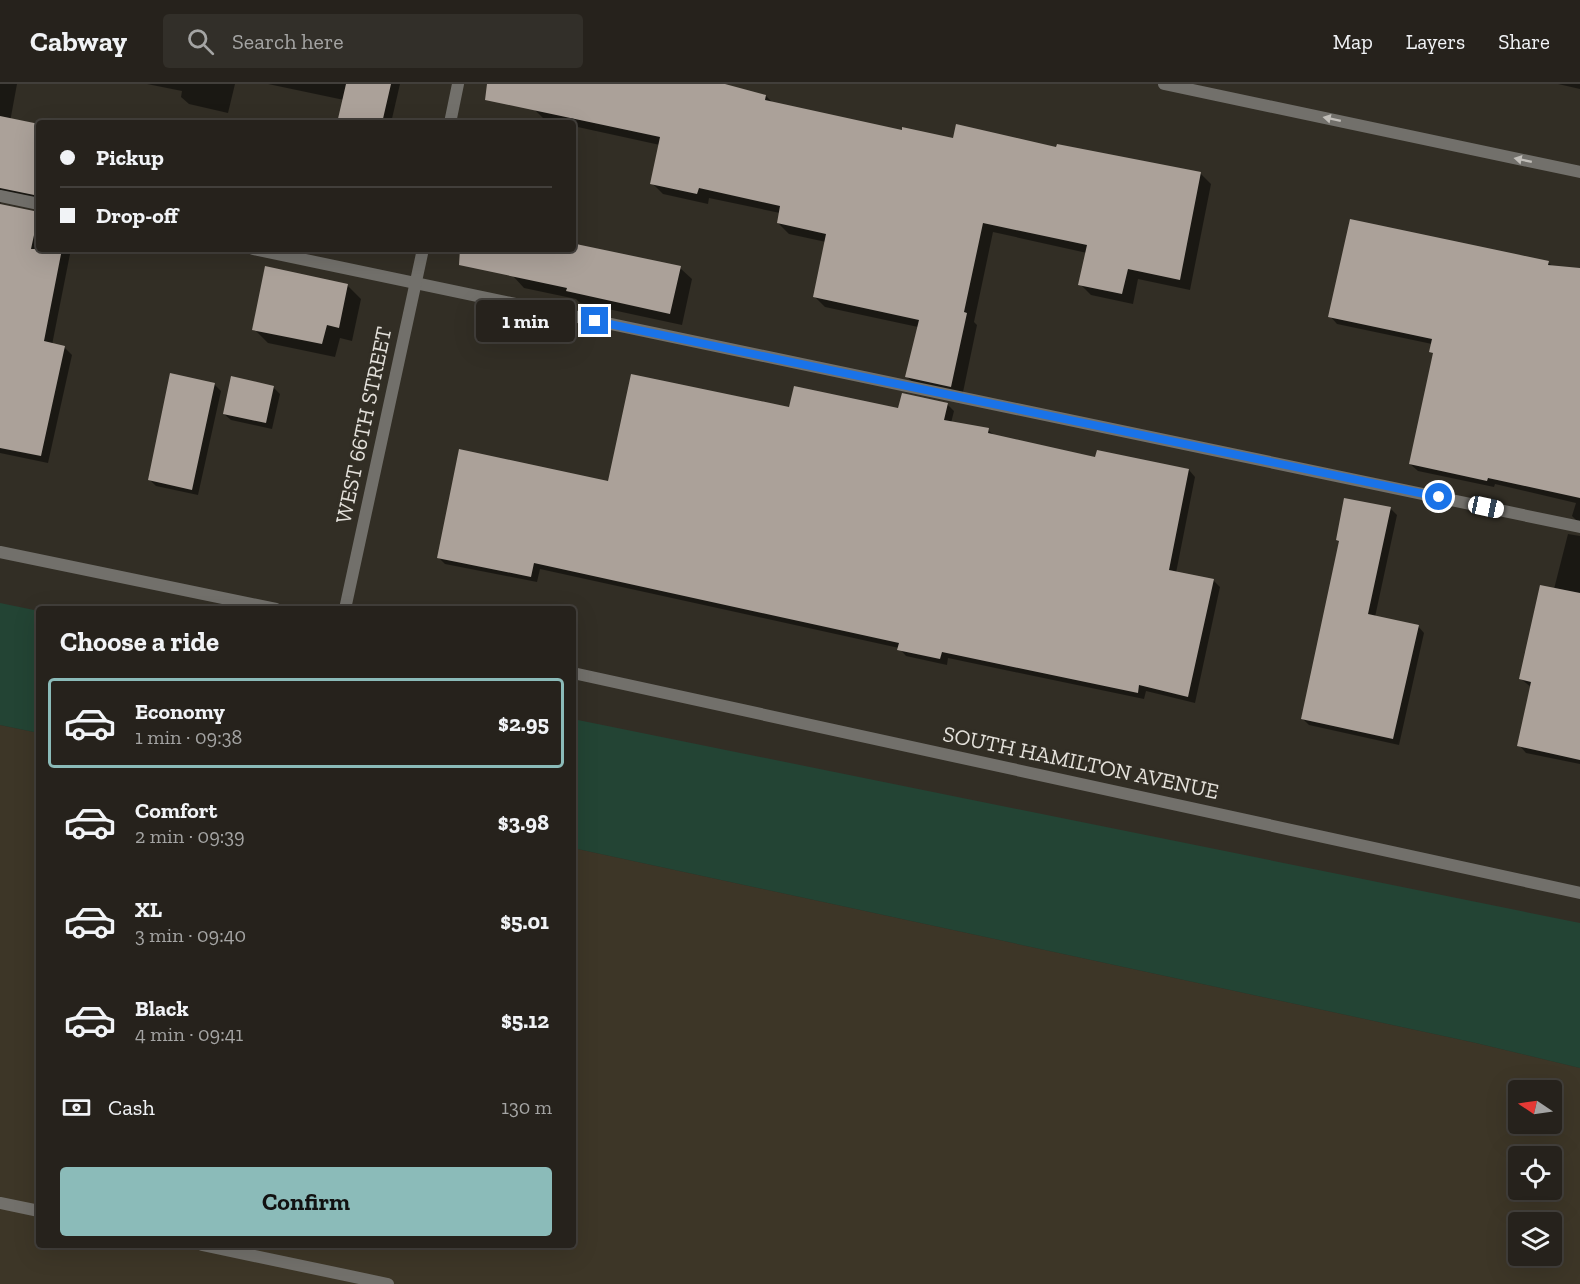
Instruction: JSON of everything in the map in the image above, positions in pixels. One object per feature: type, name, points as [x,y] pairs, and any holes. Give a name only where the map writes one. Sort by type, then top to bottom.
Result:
[{"type":"street","points":[[451,120],[458,84]]},
{"type":"street","points":[[1164,84],[1580,172]]},
{"type":"street","points":[[0,196],[36,203]]},
{"type":"street","points":[[268,252],[1580,527]]},
{"type":"street","name":"WEST 66TH STREET","points":[[346,606],[422,252]]},
{"type":"street","points":[[0,552],[261,606]]},
{"type":"street","name":"SOUTH HAMILTON AVENUE","points":[[576,674],[1580,893]]},
{"type":"street","points":[[0,1203],[36,1210]]},
{"type":"street","points":[[216,1248],[388,1284]]},
{"type":"shaded area","points":[[0,725],[36,732],[36,1248],[576,1248],[576,849],[1476,1043],[1580,1068],[1580,1284],[0,1284]]},
{"type":"green space","points":[[0,603],[36,610],[36,732],[0,725]]},
{"type":"green space","points":[[576,720],[1580,923],[1580,1068],[1476,1043],[576,849]]},
{"type":"building","points":[[346,84],[391,84],[383,120],[338,120]]},
{"type":"building","points":[[487,84],[725,84],[766,95],[765,100],[902,130],[902,127],[953,138],[956,124],[1056,147],[1057,144],[1201,172],[1180,280],[1128,269],[1122,294],[1078,285],[1087,245],[983,223],[951,387],[905,377],[919,320],[813,297],[826,234],[777,223],[780,206],[699,188],[697,194],[650,184],[660,137],[485,100]]},
{"type":"building","points":[[0,116],[36,123],[36,195],[0,188]]},
{"type":"building","points":[[0,204],[36,211],[36,226],[31,249],[36,249],[36,252],[61,252],[44,341],[65,346],[41,456],[0,448]]},
{"type":"building","points":[[1350,219],[1549,261],[1548,265],[1580,268],[1580,498],[1409,464],[1433,353],[1429,352],[1432,339],[1328,317]]},
{"type":"building","points":[[576,244],[681,266],[670,314],[566,291],[567,288],[459,265],[460,252],[576,252]]},
{"type":"building","points":[[265,266],[348,284],[339,328],[327,325],[322,344],[252,330]]},
{"type":"building","points":[[170,373],[215,383],[192,490],[148,480]]},
{"type":"building","points":[[631,374],[789,407],[794,386],[898,408],[902,393],[948,403],[944,420],[989,428],[988,433],[1095,457],[1097,450],[1189,469],[1169,570],[1214,579],[1188,697],[1139,685],[1138,693],[942,652],[940,659],[897,650],[899,643],[534,563],[531,577],[437,558],[459,449],[608,481]]},
{"type":"building","points":[[231,376],[274,386],[266,423],[223,414]]},
{"type":"building","points":[[1344,498],[1391,507],[1368,614],[1419,625],[1393,739],[1301,719],[1339,541],[1336,540]]},
{"type":"building","points":[[1540,585],[1580,593],[1580,760],[1517,746],[1531,682],[1519,679]]},
{"type":"route","points":[[595,321],[1439,497]]}]
